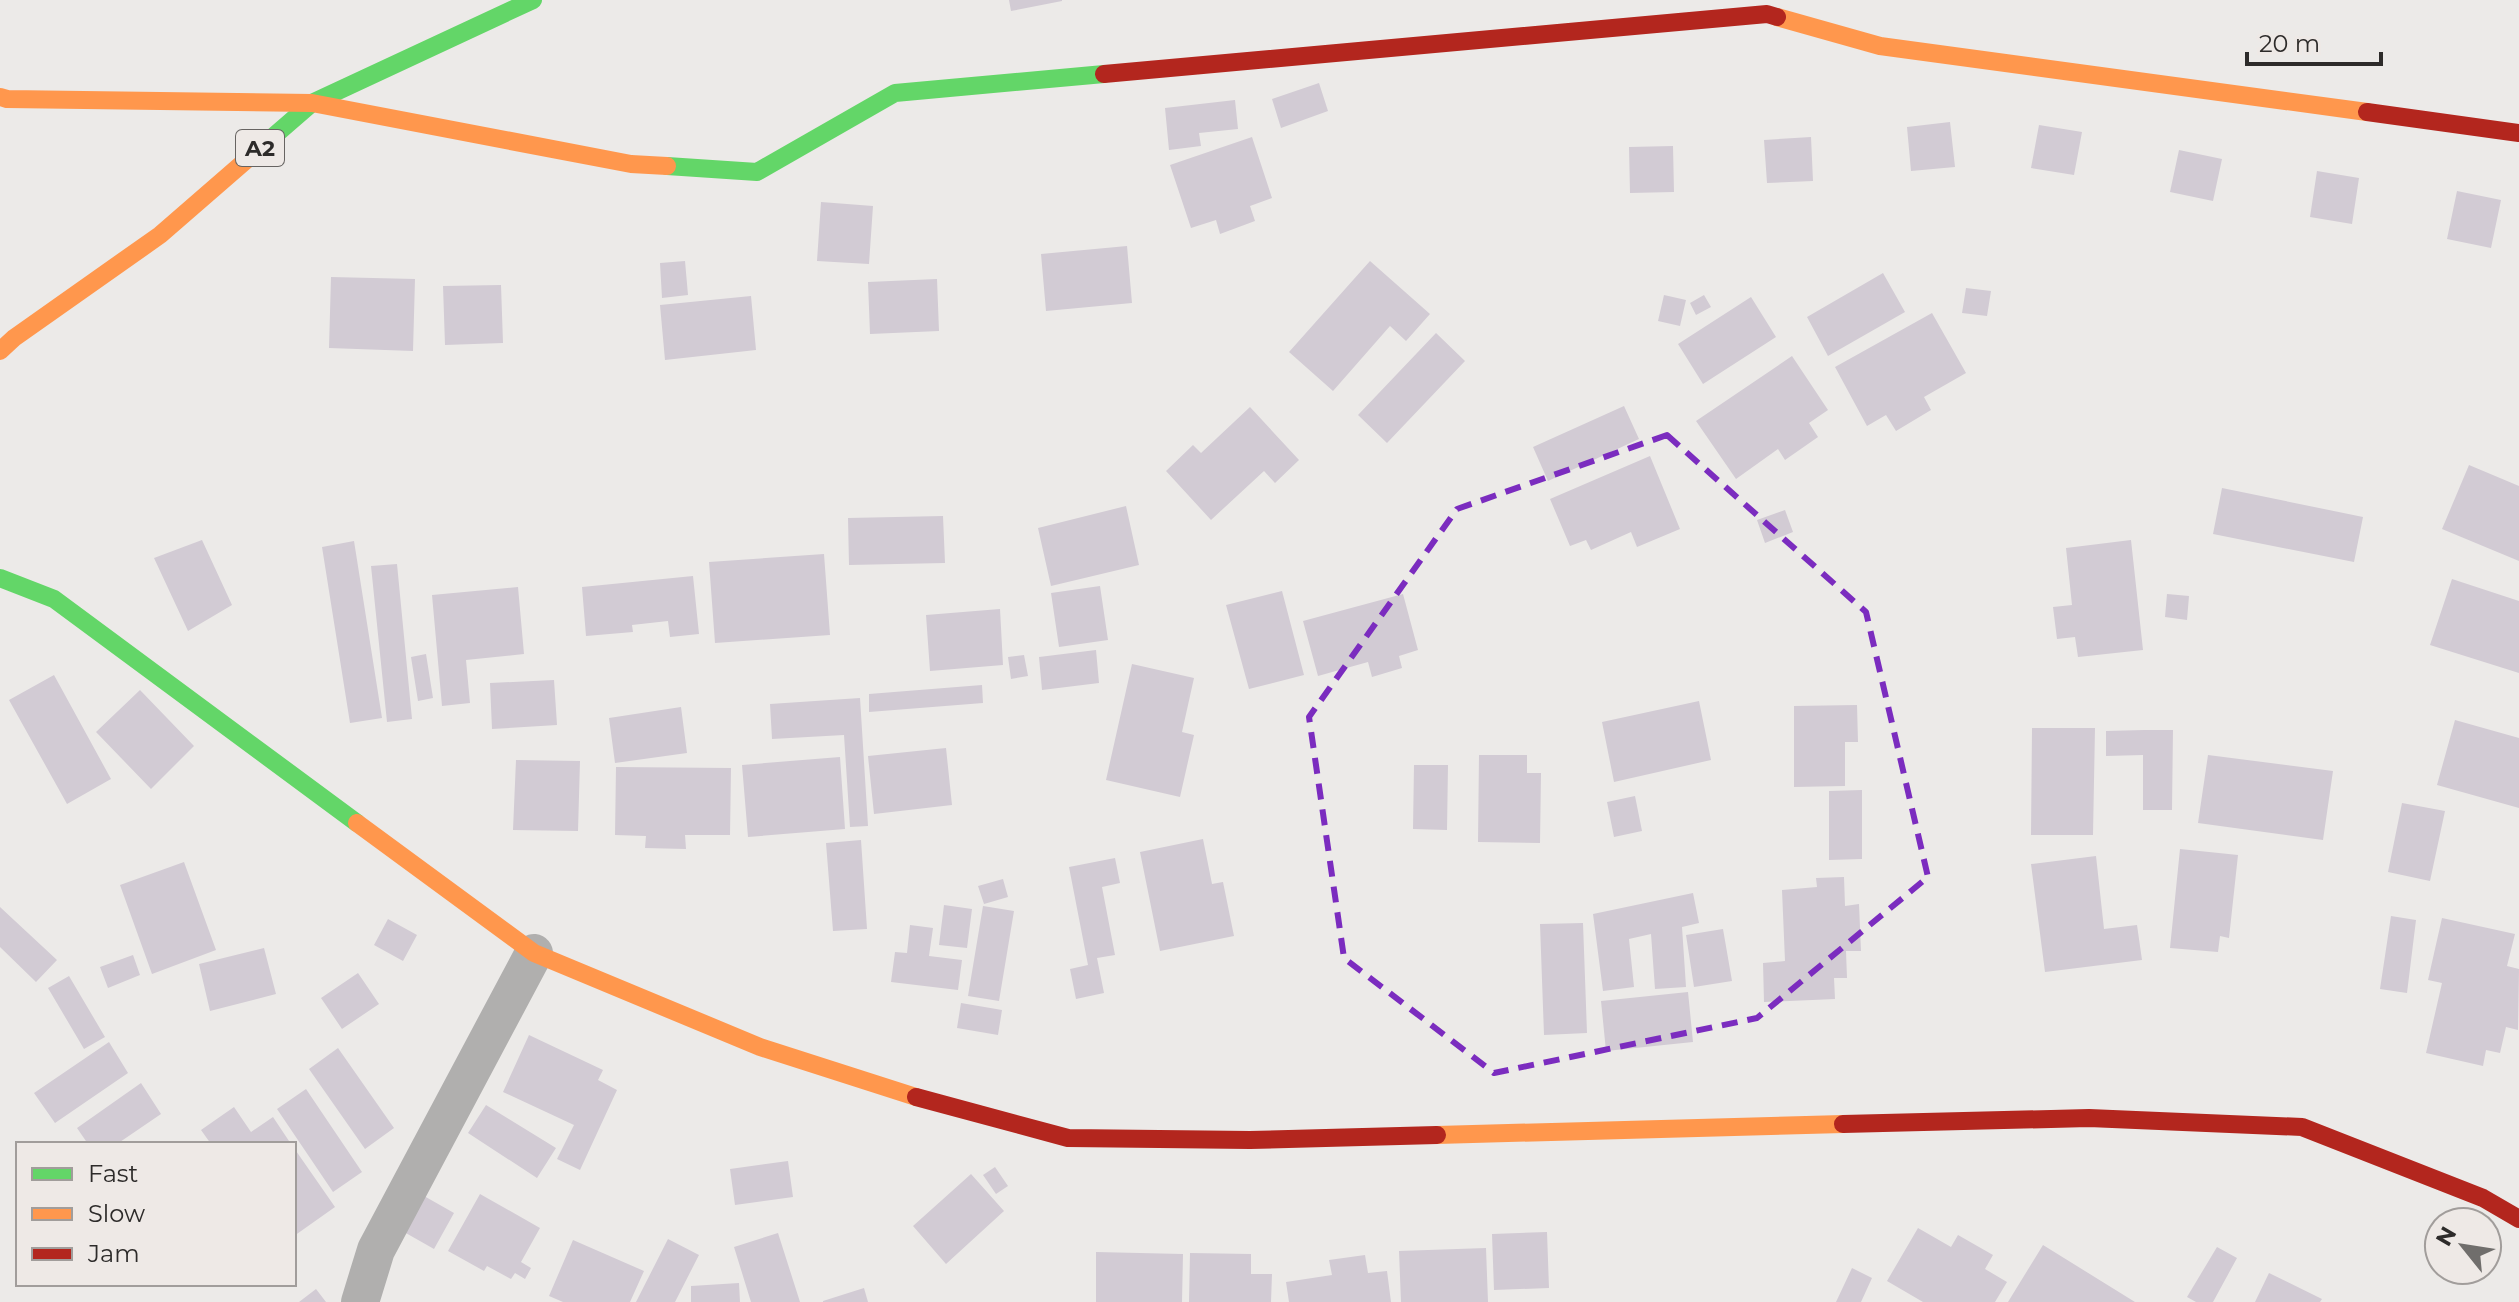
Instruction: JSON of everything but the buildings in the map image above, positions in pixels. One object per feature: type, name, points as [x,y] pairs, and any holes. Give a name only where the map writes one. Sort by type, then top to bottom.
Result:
[{"type":"main road","name":"A2","points":[[0,351],[160,235],[312,103],[533,0]]},
{"type":"main road","points":[[0,97],[312,103],[631,164],[757,172],[895,93],[1767,14],[1880,46],[2519,133]]},
{"type":"main road","points":[[0,578],[54,599],[534,953],[760,1047],[907,1095],[1068,1138],[1250,1140],[2089,1118],[2302,1127],[2483,1198],[2519,1219]]},
{"type":"street","points":[[360,1302],[376,1250],[534,953]]},
{"type":"highlighted area","points":[[1667,435],[1866,612],[1928,877],[1757,1018],[1494,1073],[1344,958],[1309,717],[1457,509]]},
{"type":"traffic: fast","points":[[267,142],[312,103],[533,0]]},
{"type":"traffic: fast","points":[[667,166],[757,172],[895,93],[1104,74]]},
{"type":"traffic: fast","points":[[0,578],[54,599],[357,823]]},
{"type":"traffic: slow","points":[[1777,17],[1880,46],[2367,112]]},
{"type":"traffic: slow","points":[[0,97],[312,103],[631,164],[667,166]]},
{"type":"traffic: slow","points":[[0,351],[160,235],[267,142]]},
{"type":"traffic: slow","points":[[357,823],[534,953],[760,1047],[916,1097]]},
{"type":"traffic: slow","points":[[1437,1135],[1843,1124]]},
{"type":"traffic: jam","points":[[1104,74],[1767,14],[1777,17]]},
{"type":"traffic: jam","points":[[2367,112],[2519,133]]},
{"type":"traffic: jam","points":[[916,1097],[1068,1138],[1250,1140],[1437,1135]]},
{"type":"traffic: jam","points":[[1843,1124],[2089,1118],[2302,1127],[2483,1198],[2519,1219]]}]
